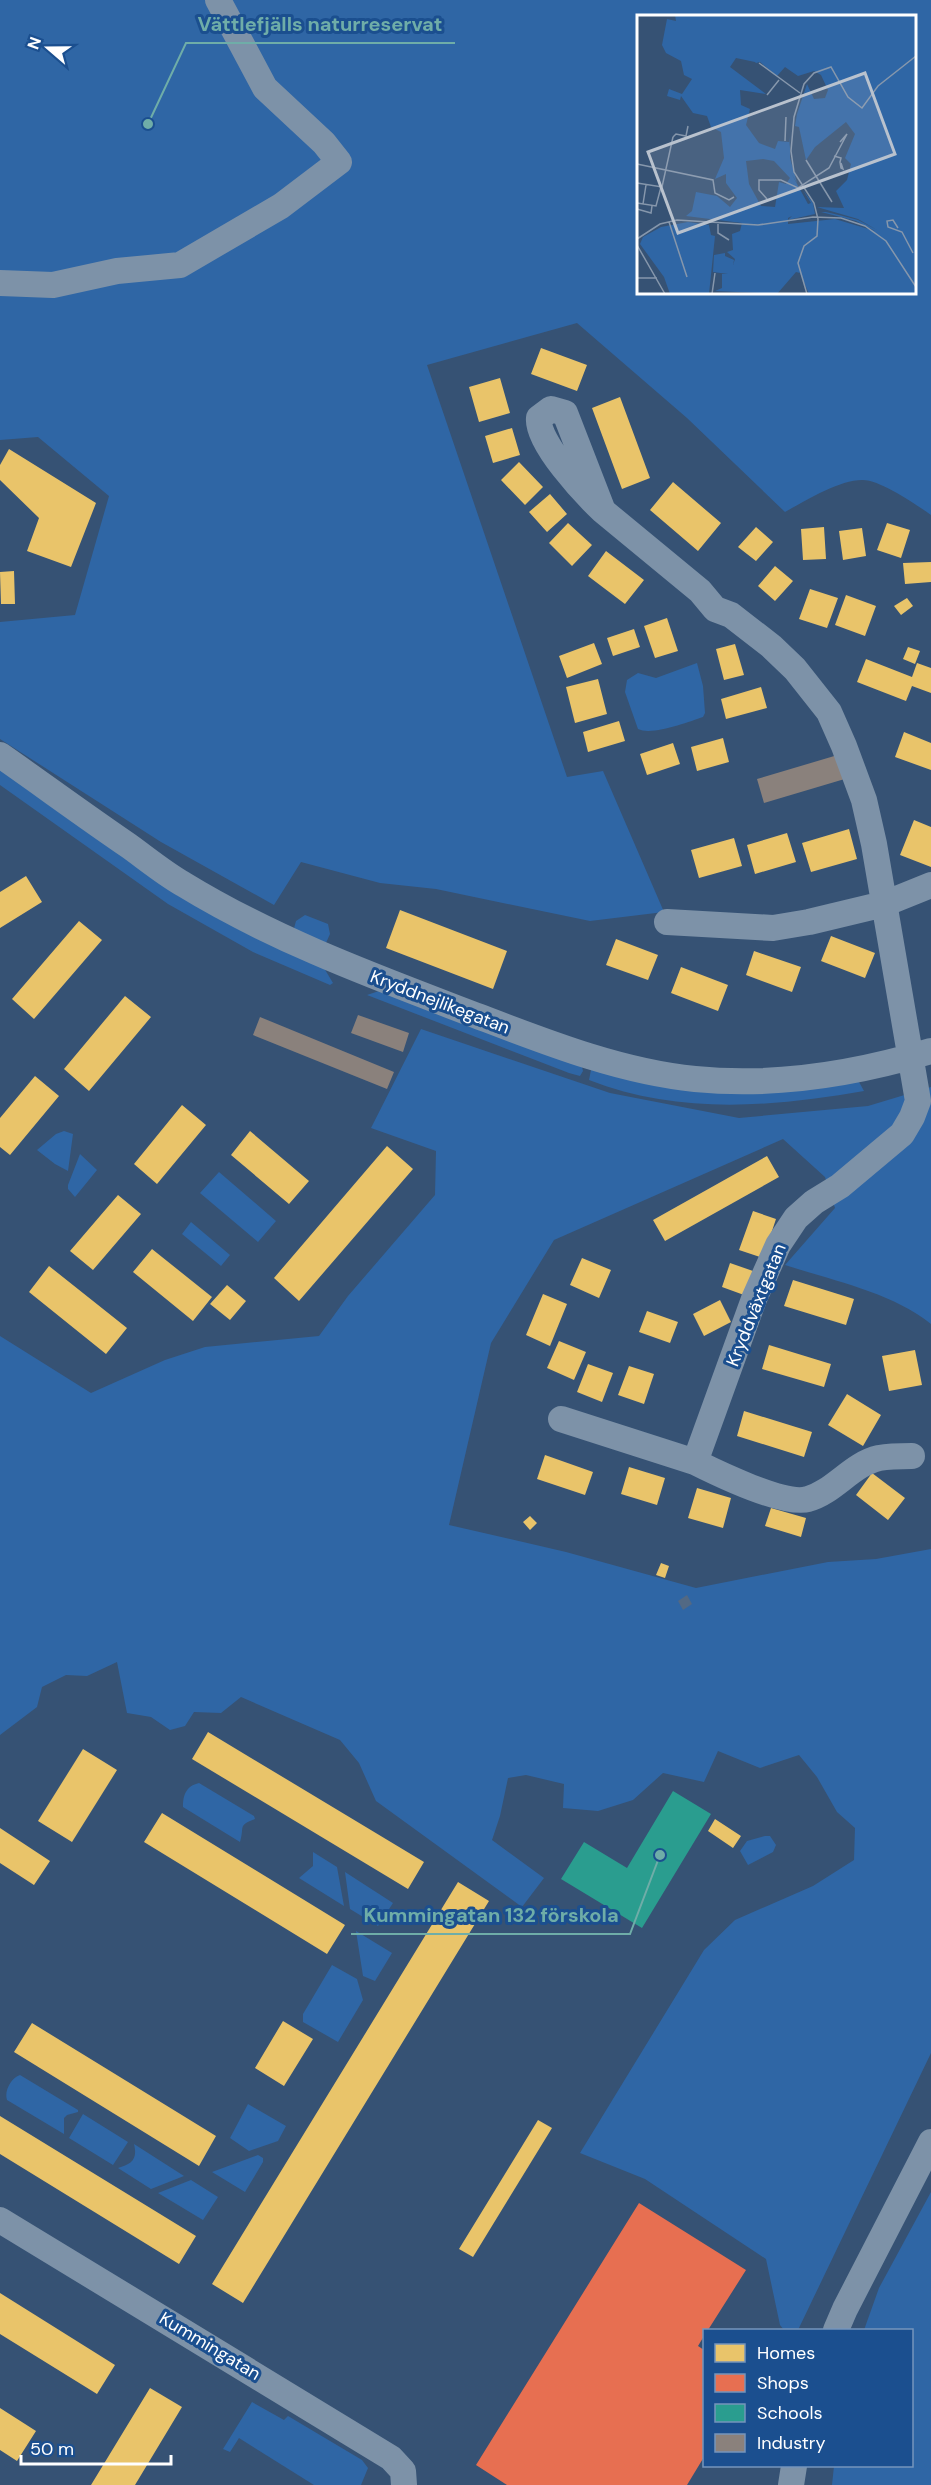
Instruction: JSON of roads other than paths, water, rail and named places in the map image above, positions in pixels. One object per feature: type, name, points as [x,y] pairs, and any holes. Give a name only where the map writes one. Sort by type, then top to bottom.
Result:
[{"type":"street","points":[[0,284],[53,285],[117,270],[180,265],[281,206],[339,162],[303,122],[265,88],[218,0]]},
{"type":"street","name":"Kryddväxtgatan","points":[[603,511],[700,591],[715,609],[730,615],[771,646],[795,669],[829,712],[864,800],[884,904],[921,1054],[918,1101],[902,1134],[840,1186],[814,1202],[796,1218],[778,1245],[754,1299],[695,1462]]},
{"type":"street","name":"Kryddnejlikegatan","points":[[0,755],[182,884],[278,936],[354,969],[525,1034],[642,1070],[694,1079],[737,1081],[803,1078],[855,1072],[921,1054]]},
{"type":"street","points":[[667,922],[773,928],[884,904],[931,885]]},
{"type":"street","points":[[561,1419],[695,1462],[736,1480],[793,1500],[808,1499],[863,1465],[879,1458],[912,1456]]},
{"type":"street","points":[[837,2329],[931,2142]]},
{"type":"street","name":"Kummingatan","points":[[0,2220],[391,2458],[403,2471],[404,2485]]},
{"type":"street","points":[[791,2485],[794,2467]]},
{"type":"place","name":"Vättlefjälls naturreservat","points":[[148,124]]},
{"type":"place","name":"Kummingatan 132 förskola","points":[[660,1855]]}]
